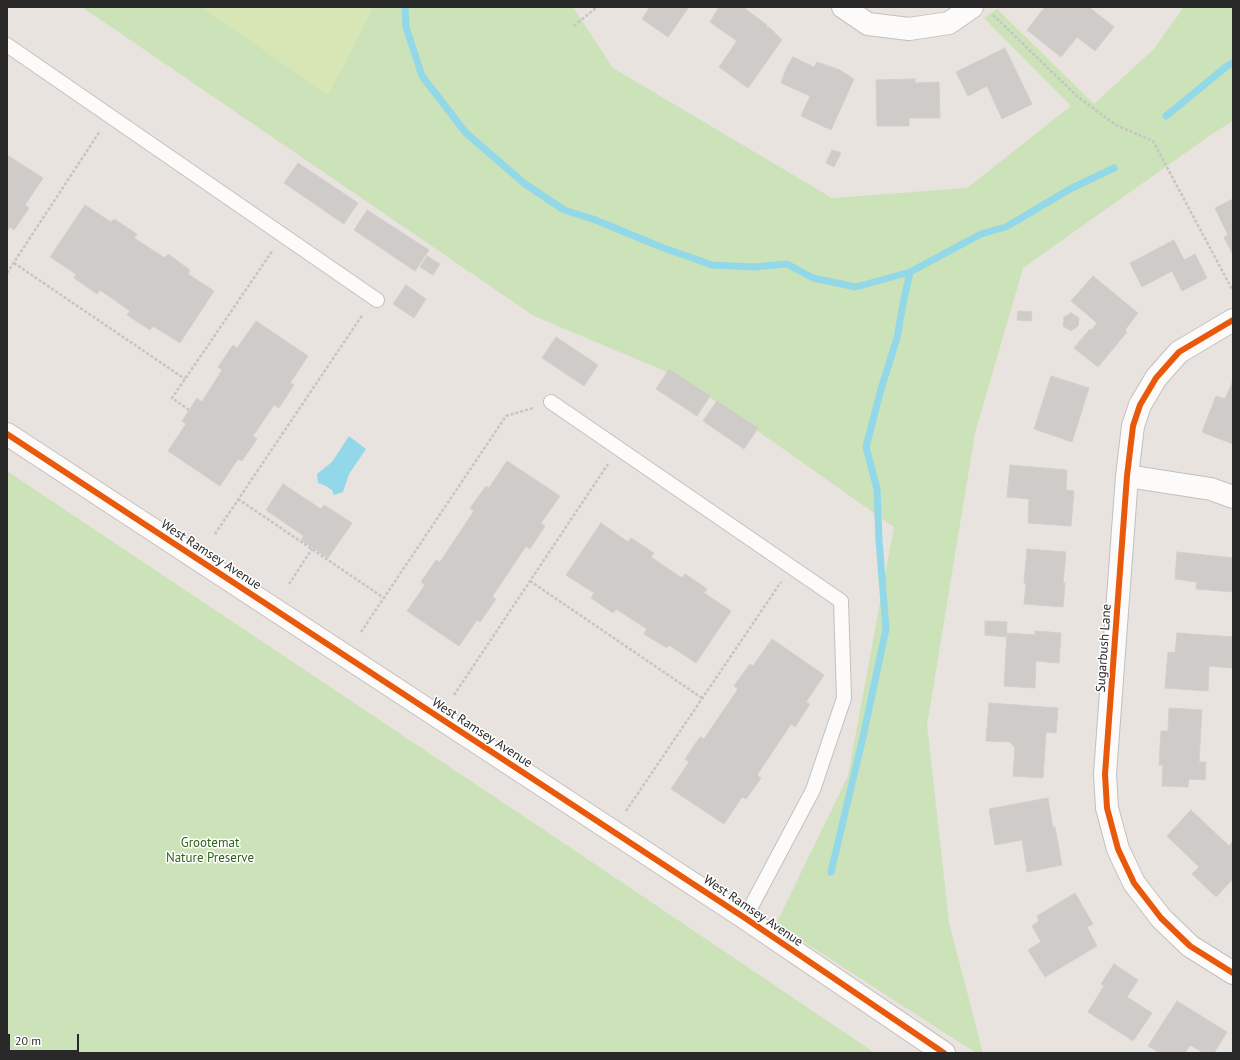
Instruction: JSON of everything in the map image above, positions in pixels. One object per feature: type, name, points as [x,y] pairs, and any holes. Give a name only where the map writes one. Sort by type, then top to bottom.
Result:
[{"type":"street","points":[[843,7],[868,24],[908,29],[949,23],[980,9]]},
{"type":"street","name":"Sugarbush Lane","points":[[1233,320],[1179,352],[1156,378],[1140,405],[1132,426],[1105,774],[1107,808],[1118,849],[1134,883],[1161,918],[1190,946],[1233,973]]},
{"type":"street","name":"West Ramsey Avenue","points":[[7,434],[745,918],[944,1053]]},
{"type":"street","points":[[1127,476],[1211,489],[1233,497]]},
{"type":"lane","points":[[7,44],[375,299]]},
{"type":"lane","points":[[551,402],[841,601],[844,698],[813,790],[745,918]]},
{"type":"path","points":[[574,26],[598,7]]},
{"type":"path","points":[[980,9],[1078,97],[1116,125],[1153,141],[1233,291]]},
{"type":"path","points":[[7,273],[110,116]]},
{"type":"path","points":[[189,410],[172,398],[283,235]]},
{"type":"path","points":[[14,263],[186,379]]},
{"type":"path","points":[[215,534],[375,299]]},
{"type":"path","points":[[361,632],[506,416],[551,402]]},
{"type":"path","points":[[454,695],[619,449]]},
{"type":"path","points":[[238,499],[384,598]]},
{"type":"path","points":[[289,584],[312,549]]},
{"type":"path","points":[[626,811],[791,567]]},
{"type":"path","points":[[530,581],[702,698]]},
{"type":"green space","points":[[82,7],[573,7],[613,68],[832,198],[967,188],[1071,106],[984,18],[997,9],[1094,104],[1154,49],[1184,7],[1233,7],[1233,121],[1212,134],[1023,268],[975,433],[927,725],[949,923],[983,1053],[976,1053],[776,924],[848,776],[894,527],[684,379],[534,316]]},
{"type":"green space","points":[[201,7],[373,7],[328,95]]},
{"type":"green space","name":"Grootemat Nature Preserve","points":[[7,471],[565,844],[875,1053],[7,1053]]},
{"type":"water","points":[[349,436],[366,449],[349,474],[343,492],[334,495],[332,490],[318,483],[317,474],[332,462]]},
{"type":"building","points":[[650,7],[689,7],[668,37],[642,19]]},
{"type":"building","points":[[719,7],[743,7],[767,25],[766,27],[769,27],[782,40],[748,88],[719,67],[737,41],[710,22]]},
{"type":"building","points":[[1045,7],[1089,7],[1114,27],[1095,51],[1077,37],[1061,57],[1027,30]]},
{"type":"building","points":[[1005,48],[1032,104],[1002,119],[987,86],[968,96],[956,72]]},
{"type":"building","points":[[793,57],[814,67],[817,62],[840,70],[854,79],[831,130],[801,116],[810,96],[781,83],[786,69]]},
{"type":"building","points":[[915,79],[915,83],[939,82],[940,118],[909,118],[909,126],[877,126],[876,80]]},
{"type":"building","points":[[832,150],[841,153],[834,167],[826,163]]},
{"type":"building","points":[[7,155],[43,178],[25,205],[29,208],[14,230],[10,227],[7,231]]},
{"type":"building","points":[[298,163],[358,203],[344,224],[284,183]]},
{"type":"building","points":[[1233,199],[1233,255],[1224,237],[1228,235],[1215,208]]},
{"type":"building","points":[[85,205],[111,222],[114,219],[137,234],[134,238],[165,258],[168,254],[190,270],[188,274],[214,291],[180,343],[153,326],[150,330],[127,315],[130,311],[100,290],[97,294],[74,278],[76,274],[50,257]]},
{"type":"building","points":[[367,210],[429,250],[415,271],[354,230]]},
{"type":"building","points":[[1174,240],[1184,260],[1195,254],[1207,278],[1182,291],[1172,271],[1142,287],[1130,263]]},
{"type":"building","points":[[427,256],[440,264],[433,275],[420,267]]},
{"type":"building","points":[[1093,276],[1138,313],[1125,330],[1127,332],[1098,367],[1074,348],[1097,323],[1071,301]]},
{"type":"building","points":[[406,285],[426,299],[414,318],[393,304]]},
{"type":"building","points":[[1018,311],[1032,312],[1031,321],[1017,320]]},
{"type":"building","points":[[1071,313],[1079,318],[1078,326],[1071,331],[1063,326],[1064,317]]},
{"type":"building","points":[[256,321],[308,356],[290,383],[294,385],[279,408],[274,405],[253,436],[257,439],[242,461],[238,459],[220,486],[168,451],[186,424],[182,421],[197,398],[202,402],[222,370],[218,367],[233,345],[237,348]]},
{"type":"building","points":[[556,337],[598,365],[584,386],[542,358]]},
{"type":"building","points":[[669,369],[710,396],[697,416],[656,389]]},
{"type":"building","points":[[1051,376],[1089,388],[1072,442],[1034,429]]},
{"type":"building","points":[[1232,383],[1233,444],[1202,432],[1216,396],[1225,399]]},
{"type":"building","points":[[717,401],[758,428],[744,449],[703,421]]},
{"type":"building","points":[[507,461],[560,496],[541,523],[545,526],[530,549],[526,546],[492,597],[496,599],[480,622],[477,620],[459,646],[407,611],[425,585],[421,582],[436,560],[440,562],[474,511],[470,508],[486,486],[489,488]]},
{"type":"building","points":[[1010,465],[1067,470],[1066,490],[1074,491],[1071,526],[1028,523],[1029,499],[1007,497]]},
{"type":"building","points":[[283,484],[321,509],[324,505],[352,523],[328,558],[301,540],[304,536],[266,510]]},
{"type":"building","points":[[601,523],[628,542],[631,538],[654,553],[651,557],[682,578],[685,574],[707,589],[704,593],[731,611],[696,663],[669,645],[667,648],[644,634],[647,629],[616,609],[613,613],[591,598],[594,593],[566,575]]},
{"type":"building","points":[[1027,549],[1066,552],[1063,583],[1065,583],[1063,607],[1024,604]]},
{"type":"building","points":[[1177,552],[1233,558],[1233,592],[1196,589],[1197,582],[1175,579]]},
{"type":"building","points":[[985,621],[1007,622],[1006,637],[985,635]]},
{"type":"building","points":[[1035,631],[1061,633],[1059,663],[1036,661],[1035,688],[1004,686],[1007,633],[1035,635]]},
{"type":"building","points":[[1177,633],[1233,637],[1233,668],[1209,666],[1208,691],[1165,688],[1168,652],[1175,653]]},
{"type":"building","points":[[772,639],[824,675],[806,702],[810,704],[795,727],[791,724],[757,775],[761,778],[746,799],[742,797],[724,824],[671,789],[689,762],[685,759],[700,737],[704,739],[738,689],[734,686],[750,664],[753,666]]},
{"type":"building","points":[[989,703],[1058,708],[1056,733],[1046,732],[1043,778],[1013,776],[1015,748],[1010,742],[986,741]]},
{"type":"building","points":[[1169,708],[1202,710],[1199,762],[1206,762],[1205,780],[1189,779],[1188,787],[1162,786],[1163,765],[1159,765],[1161,731],[1168,731]]},
{"type":"building","points":[[1048,798],[1053,828],[1055,827],[1062,865],[1027,872],[1022,840],[995,845],[989,809]]},
{"type":"building","points":[[1191,810],[1229,846],[1233,841],[1233,879],[1216,897],[1192,874],[1199,867],[1167,836]]},
{"type":"building","points":[[1075,893],[1093,924],[1087,927],[1097,946],[1045,977],[1028,950],[1041,942],[1032,926],[1039,921],[1037,916]]},
{"type":"building","points":[[1114,964],[1138,980],[1127,997],[1152,1013],[1133,1041],[1088,1012],[1104,986],[1101,984]]},
{"type":"building","points":[[1177,1001],[1227,1032],[1214,1053],[1204,1053],[1190,1045],[1185,1053],[1160,1053],[1148,1046]]},
{"type":"waterway","points":[[405,7],[406,27],[422,76],[466,133],[525,184],[564,210],[593,219],[661,247],[712,265],[754,267],[787,264],[813,278],[856,287],[910,272],[981,234],[1006,227],[1070,189],[1114,168]]},
{"type":"waterway","points":[[1166,116],[1227,66],[1233,63]]},
{"type":"waterway","points":[[831,872],[863,737],[886,629],[879,540],[877,489],[866,447],[881,389],[897,338],[910,272]]},
{"type":"cycle path","points":[[1233,320],[1179,352],[1156,378],[1140,405],[1133,426],[1127,476],[1105,774],[1107,808],[1118,849],[1134,883],[1161,918],[1190,946],[1233,973]]},
{"type":"cycle path","points":[[7,434],[745,918],[944,1053]]}]
